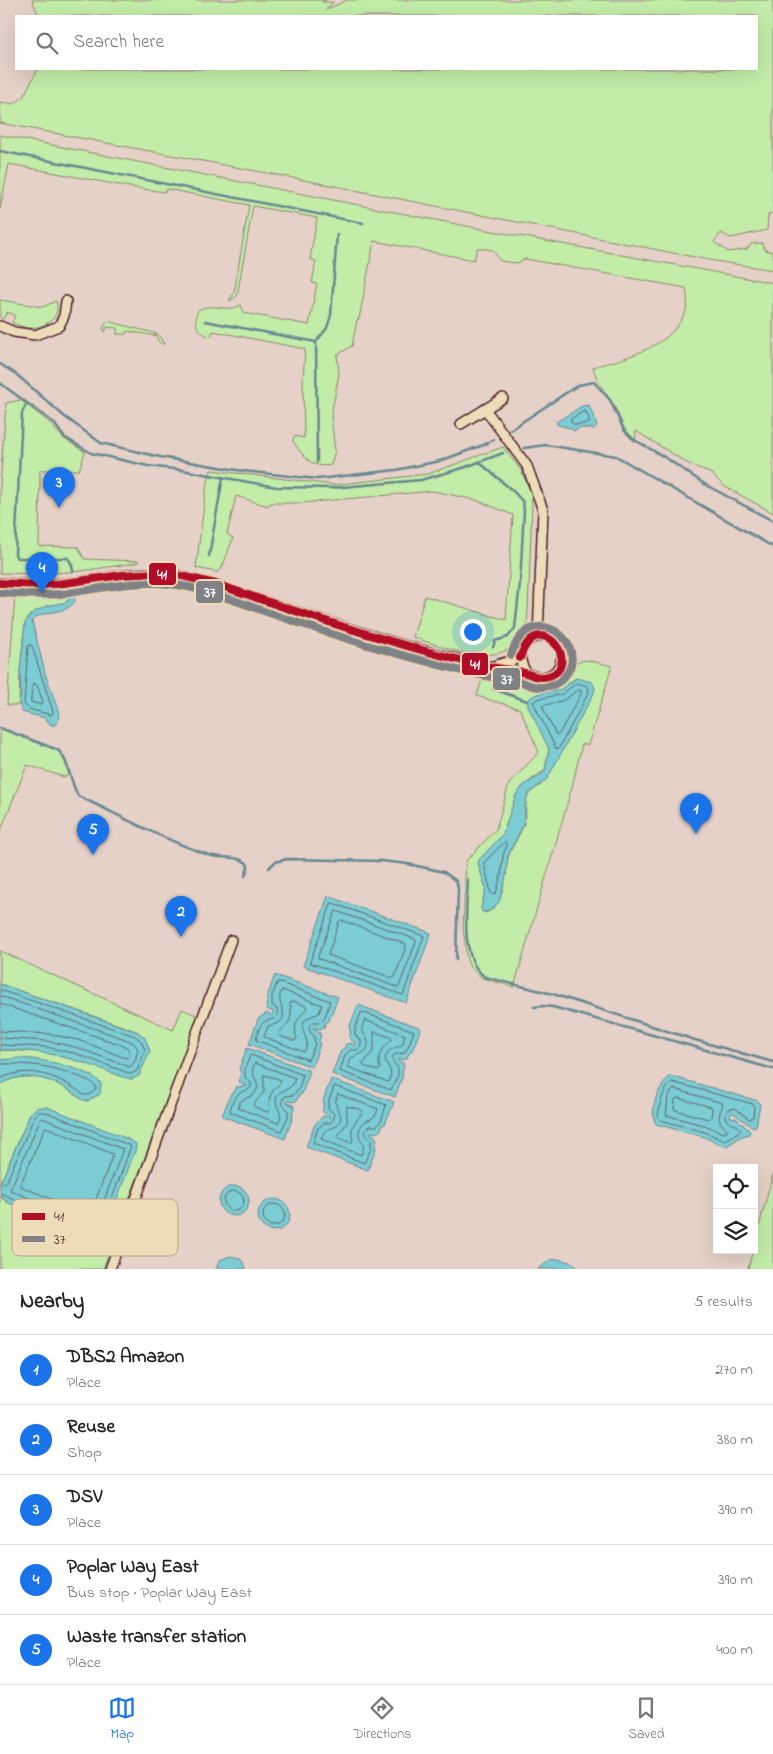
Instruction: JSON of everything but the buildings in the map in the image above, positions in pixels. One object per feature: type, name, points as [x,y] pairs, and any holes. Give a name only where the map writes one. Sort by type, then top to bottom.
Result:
[{"type":"street","points":[[0,326],[14,332],[35,335],[59,326],[64,316],[66,301]]},
{"type":"street","points":[[461,424],[503,398]]},
{"type":"street","points":[[485,409],[527,466],[542,510],[538,636]]},
{"type":"street","points":[[0,583],[42,585],[131,575],[170,574],[211,583],[410,648],[490,667],[526,672]]},
{"type":"street","points":[[538,636],[549,638],[556,643],[562,655],[561,664],[555,672],[546,677],[536,678],[526,672],[521,666],[520,658],[521,649],[527,641],[538,636]]},
{"type":"street","points":[[490,667],[520,658]]},
{"type":"street","points":[[136,1199],[231,940]]},
{"type":"street","points":[[110,1269],[115,1256]]},
{"type":"green space","points":[[32,0],[326,0],[322,2],[333,2],[326,10],[347,0],[773,0],[773,212],[768,215],[767,230],[731,238],[721,233],[714,242],[728,252],[747,249],[751,244],[762,243],[765,250],[773,252],[773,270],[709,260],[299,179],[0,123],[0,102],[14,104],[23,97],[37,70],[758,70],[758,15],[39,15]]},
{"type":"green space","points":[[0,135],[492,231],[773,283],[773,513],[724,486],[712,474],[687,463],[636,431],[635,442],[624,428],[614,405],[598,382],[593,367],[649,348],[672,332],[681,320],[687,307],[686,288],[525,259],[517,263],[500,261],[493,250],[477,248],[474,260],[374,241],[352,346],[337,355],[339,374],[331,415],[335,451],[331,465],[318,465],[308,460],[293,441],[294,436],[304,438],[303,381],[305,349],[213,331],[211,337],[202,333],[196,324],[198,310],[209,307],[230,308],[241,305],[244,313],[309,325],[317,284],[312,283],[316,261],[310,259],[317,218],[253,206],[237,296],[229,301],[234,293],[249,205],[167,189],[165,192],[129,187],[9,164],[0,209]]},
{"type":"green space","points":[[0,300],[43,307],[56,301],[57,312],[51,320],[42,326],[26,328],[12,323],[15,315],[7,312],[3,319],[0,317]]},
{"type":"green space","points":[[107,321],[158,334],[164,344],[158,341],[157,336],[127,331],[126,334],[117,334],[117,328],[107,327],[105,332],[103,329]]},
{"type":"green space","points":[[20,400],[49,422],[63,438],[85,452],[79,470],[40,470],[39,546],[78,547],[84,559],[139,561],[81,571],[41,574],[0,573],[0,486],[6,403]]},
{"type":"green space","points":[[503,447],[520,469],[531,492],[532,505],[527,625],[516,643],[504,651],[490,654],[474,654],[442,647],[413,637],[425,596],[506,620],[513,515],[476,500],[433,491],[301,503],[270,503],[268,506],[236,496],[227,534],[233,538],[222,568],[217,572],[196,568],[206,489],[211,470],[334,485],[428,474]]},
{"type":"green space","points":[[71,594],[67,602],[47,606],[25,623],[19,705],[7,705],[15,595]]},
{"type":"green space","points":[[587,660],[612,666],[588,745],[582,744],[572,787],[514,987],[482,978],[470,967],[467,960],[463,927],[466,861],[496,829],[509,784],[539,752],[520,709],[477,696],[484,677],[530,683],[548,682],[560,676],[571,665]],"holes":[[[574,679],[542,784],[527,797],[526,816],[509,855],[501,896],[492,909],[485,913],[481,908],[486,888],[478,864],[503,834],[516,795],[523,786],[545,770],[549,749],[537,694],[560,690]]]},
{"type":"green space","points":[[0,728],[58,750],[63,756],[69,775],[64,777],[27,765],[0,832]]},
{"type":"green space","points":[[0,951],[173,1030],[182,1009],[198,1016],[129,1199],[76,1199],[30,1114],[0,1184],[0,1085],[16,1078],[34,1077],[51,1081],[87,1101],[100,1094],[86,1074],[66,1066],[29,1059],[0,1060],[0,1050],[45,1052],[72,1058],[132,1079],[145,1038],[138,1032],[125,1027],[0,984]]},
{"type":"green space","points":[[773,1173],[773,1269],[748,1269],[752,1254],[758,1254],[758,1231]]},
{"type":"green space","points":[[0,1195],[12,1204],[12,1256],[108,1256],[103,1269],[0,1269]]},
{"type":"water","points":[[589,405],[597,426],[594,429],[580,428],[574,431],[558,425],[556,422],[582,406]]},
{"type":"water","points":[[73,593],[75,601],[71,606],[66,609],[42,614],[32,621],[45,673],[59,713],[59,718],[55,725],[51,725],[45,718],[22,712],[19,703],[25,623],[34,612],[47,606],[67,602]]},
{"type":"water","points":[[576,678],[592,682],[595,688],[594,693],[547,779],[528,794],[524,823],[508,856],[506,877],[499,902],[490,911],[482,912],[481,908],[486,888],[478,864],[479,860],[503,834],[516,795],[523,786],[545,770],[549,749],[528,706],[528,699],[537,694],[560,690]]},
{"type":"water","points":[[328,896],[431,933],[406,1003],[303,966]]},
{"type":"water","points":[[275,975],[338,997],[329,1021],[320,1029],[313,1028],[321,1036],[312,1067],[249,1044],[258,1019],[267,1013],[271,1015],[273,1013],[266,1006],[267,997]]},
{"type":"water","points":[[0,984],[138,1032],[145,1038],[150,1051],[139,1076],[132,1079],[123,1077],[78,1061],[49,1054],[0,1050]]},
{"type":"water","points":[[358,1005],[421,1028],[412,1051],[407,1058],[403,1060],[397,1059],[403,1063],[404,1067],[395,1097],[332,1074],[341,1050],[344,1049],[346,1044],[357,1044],[349,1036],[351,1032],[349,1028]]},
{"type":"water","points":[[247,1048],[310,1071],[302,1094],[294,1102],[287,1101],[287,1103],[293,1105],[294,1109],[285,1139],[222,1116],[231,1093],[235,1092],[236,1087],[247,1086],[240,1083],[241,1073],[239,1069]]},
{"type":"water","points":[[19,1058],[50,1062],[85,1072],[101,1083],[100,1094],[87,1101],[51,1081],[34,1077],[16,1078],[0,1085],[0,1060]]},
{"type":"water","points":[[670,1076],[758,1101],[760,1104],[756,1127],[751,1126],[732,1112],[730,1117],[736,1118],[750,1131],[749,1134],[740,1137],[726,1147],[704,1137],[656,1124],[653,1112],[656,1098]]},
{"type":"water","points":[[331,1079],[394,1102],[381,1130],[376,1133],[370,1132],[377,1140],[368,1170],[306,1147],[315,1124],[323,1116],[330,1117],[324,1113],[323,1101]]},
{"type":"water","points":[[47,1107],[126,1138],[136,1144],[117,1199],[12,1199],[12,1204],[5,1200],[0,1192],[0,1184],[30,1114],[36,1108]]},
{"type":"water","points":[[234,1186],[245,1190],[249,1201],[245,1212],[234,1216],[223,1212],[219,1201],[223,1190]]},
{"type":"water","points":[[274,1199],[280,1200],[285,1204],[289,1209],[289,1221],[285,1226],[280,1230],[274,1231],[268,1230],[263,1226],[259,1221],[258,1215],[259,1209],[263,1204],[268,1200]]},
{"type":"water","points":[[230,1256],[236,1257],[244,1263],[246,1269],[216,1269],[220,1260]]},
{"type":"water","points":[[558,1259],[573,1263],[579,1269],[538,1269],[550,1260]]},
{"type":"waterway","points":[[0,151],[363,223]]},
{"type":"waterway","points":[[317,462],[316,342],[327,328],[331,315],[337,234]]},
{"type":"waterway","points":[[205,321],[316,342]]},
{"type":"waterway","points":[[0,364],[16,374],[65,417],[101,443],[160,457],[243,471],[317,479],[396,470],[440,461],[486,444],[494,439]]},
{"type":"waterway","points":[[510,430],[578,385],[594,382],[610,400],[624,430],[633,439],[666,458],[706,485],[773,521]]},
{"type":"waterway","points":[[0,383],[54,423],[64,437],[91,453],[148,466],[182,470],[276,487],[331,488],[421,480],[463,468],[503,453]]},
{"type":"waterway","points":[[27,403],[22,413],[15,554],[17,558],[68,558],[73,571]]},
{"type":"waterway","points":[[524,448],[546,445],[616,456],[773,547]]},
{"type":"waterway","points":[[479,462],[513,491],[523,502],[524,510],[520,583],[515,628],[508,637],[495,641],[493,647]]},
{"type":"waterway","points":[[209,556],[223,477]]},
{"type":"waterway","points":[[493,681],[493,689],[527,701]]},
{"type":"waterway","points":[[0,728],[58,750],[65,760],[78,796],[192,849],[214,856],[243,861],[247,863],[248,868],[245,876]]},
{"type":"waterway","points":[[269,868],[275,862],[287,859],[381,861],[408,864],[444,872],[456,881],[458,887],[456,960]]},
{"type":"waterway","points":[[468,879],[466,917],[468,945],[471,958],[477,969],[485,977],[553,994],[695,1040],[773,1062]]},
{"type":"waterway","points":[[534,1007],[553,1007],[773,1069]]},
{"type":"transit line","name":"41","points":[[0,583],[57,584],[122,575],[155,573],[182,576],[216,584],[380,638],[480,665],[543,677],[556,672],[561,664],[561,654],[556,644],[547,638],[538,636],[528,642],[520,658]]},
{"type":"transit line","name":"37","points":[[0,593],[52,595],[128,584],[169,584],[213,593],[325,632],[406,656],[469,673],[517,681],[536,687],[558,683],[565,676],[571,663],[571,650],[565,639],[555,631],[544,627],[531,629],[520,638],[511,655]]},
{"type":"place","name":"DSV","points":[[59,508]]},
{"type":"place","name":"Poplar Way East","points":[[42,593]]},
{"type":"place","name":"DBS2 Amazon","points":[[696,834]]},
{"type":"place","name":"Waste transfer station","points":[[93,855]]},
{"type":"place","name":"Reuse","points":[[181,937]]}]
